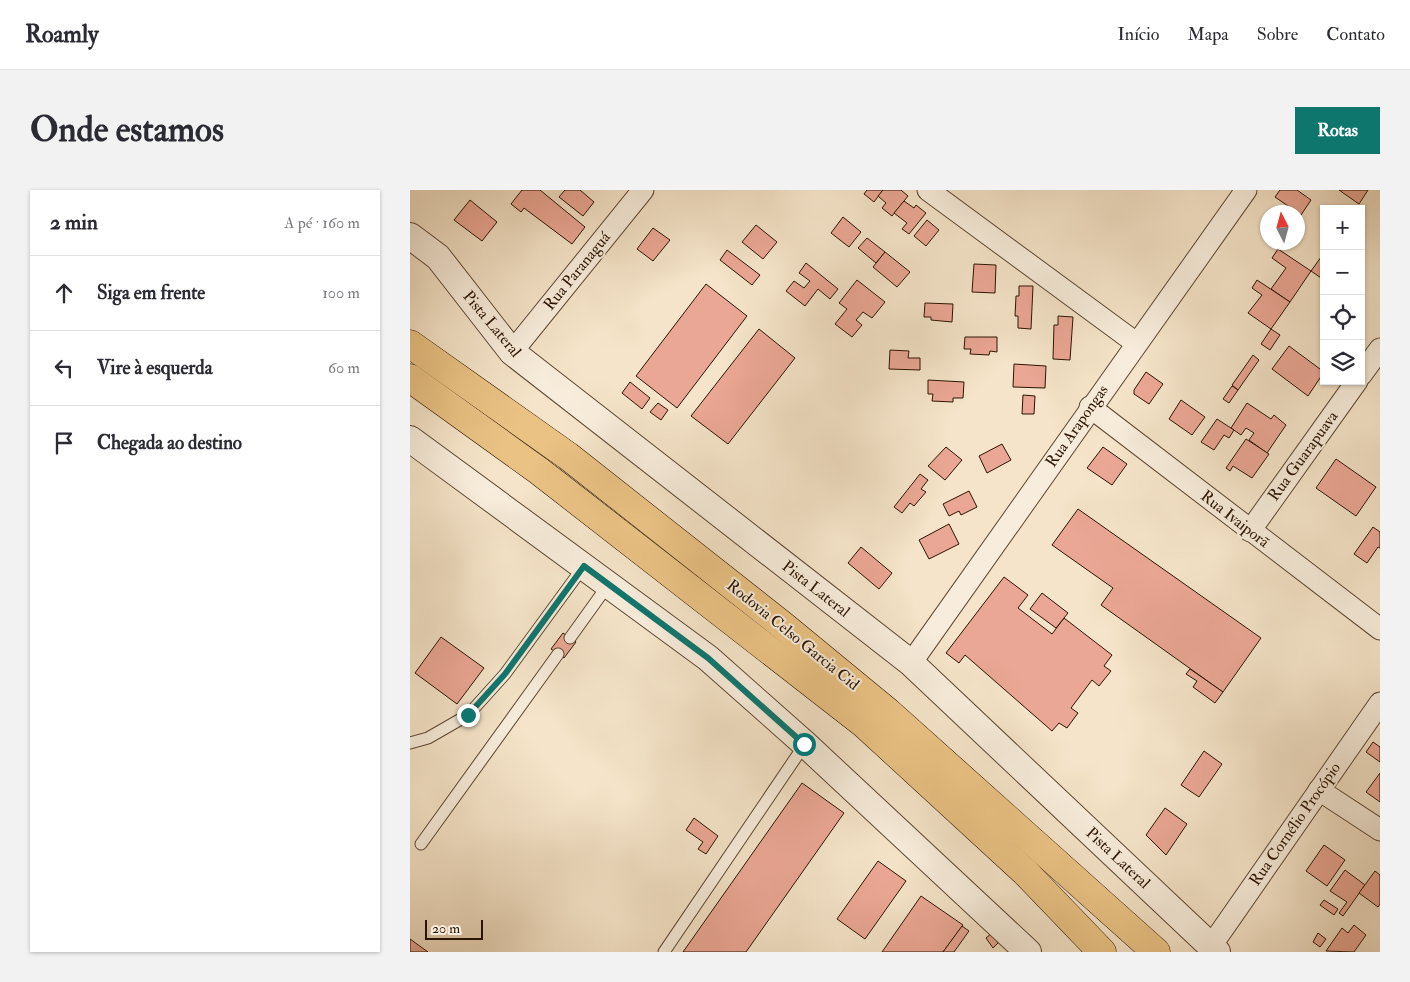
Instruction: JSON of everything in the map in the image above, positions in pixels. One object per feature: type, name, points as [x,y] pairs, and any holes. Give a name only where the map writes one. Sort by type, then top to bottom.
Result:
[{"type":"highway","name":"Rodovia Celso Garcia Cid","points":[[410,344],[568,456],[781,624],[888,712],[1156,952]]},
{"type":"highway","name":"Rodovia Celso Garcia Cid","points":[[410,378],[539,472],[864,724],[1025,872],[1102,952]]},
{"type":"street","name":"Rua Paranaguá","points":[[512,352],[643,190]]},
{"type":"street","points":[[928,190],[1136,343]]},
{"type":"street","name":"Rua Arapongas","points":[[911,663],[1090,407],[1246,190]]},
{"type":"street","name":"Pista Lateral","points":[[410,236],[438,257],[512,352],[911,663],[1214,949]]},
{"type":"street","points":[[1365,370],[1380,349]]},
{"type":"street","name":"Rua Guarapuava","points":[[1250,531],[1354,385]]},
{"type":"street","name":"Rua Ivaiporã","points":[[1090,407],[1380,629]]},
{"type":"street","points":[[414,445],[584,566],[708,658],[804,744],[1028,952]]},
{"type":"street","name":"Rua Cornélio Procópio","points":[[1214,949],[1380,703]]},
{"type":"street","points":[[1320,790],[1380,830]]},
{"type":"lane","points":[[410,743],[428,738],[468,715],[505,674],[584,566]]},
{"type":"lane","points":[[570,638],[608,584]]},
{"type":"lane","points":[[421,844],[558,654]]},
{"type":"lane","points":[[664,952],[804,744]]},
{"type":"building","points":[[522,190],[540,190],[585,227],[572,244],[524,208],[521,212],[511,204]]},
{"type":"building","points":[[565,190],[580,190],[594,202],[583,216],[559,197]]},
{"type":"building","points":[[867,190],[883,190],[874,202],[864,194]]},
{"type":"building","points":[[883,190],[901,190],[908,196],[892,216],[882,208],[886,203],[878,196]]},
{"type":"building","points":[[1280,190],[1297,190],[1311,200],[1305,209],[1305,205],[1287,205],[1275,197]]},
{"type":"building","points":[[1339,190],[1368,190],[1359,204]]},
{"type":"building","points":[[470,200],[497,222],[482,241],[454,220]]},
{"type":"building","points":[[904,201],[914,208],[916,205],[926,213],[909,234],[902,229],[907,223],[894,213]]},
{"type":"building","points":[[843,217],[861,232],[849,247],[831,233]]},
{"type":"building","points":[[927,220],[939,230],[926,246],[914,236]]},
{"type":"building","points":[[756,225],[777,242],[763,259],[742,242]]},
{"type":"building","points":[[653,228],[670,240],[653,261],[637,249]]},
{"type":"building","points":[[867,238],[885,252],[876,263],[858,248]]},
{"type":"building","points":[[727,250],[760,275],[752,285],[720,260]]},
{"type":"building","points":[[1277,250],[1280,250],[1311,271],[1290,302],[1271,289],[1286,268],[1272,258]]},
{"type":"building","points":[[885,252],[910,272],[897,287],[873,267]]},
{"type":"building","points":[[1320,259],[1320,277],[1311,271]]},
{"type":"building","points":[[806,263],[838,289],[830,299],[818,289],[805,306],[786,291],[794,281],[804,288],[810,281],[799,273]]},
{"type":"building","points":[[974,264],[996,265],[995,293],[972,292]]},
{"type":"building","points":[[857,280],[885,302],[872,318],[863,312],[856,320],[862,325],[852,337],[835,324],[847,309],[839,303]]},
{"type":"building","points":[[1257,280],[1290,302],[1271,329],[1248,313],[1262,295],[1252,288]]},
{"type":"building","points":[[706,284],[747,316],[677,408],[636,376]]},
{"type":"building","points":[[1019,286],[1033,286],[1031,329],[1018,328],[1018,316],[1015,316],[1016,296],[1019,296]]},
{"type":"building","points":[[925,303],[953,304],[952,322],[931,320],[931,317],[924,317]]},
{"type":"building","points":[[1058,316],[1073,317],[1070,360],[1053,359],[1054,325],[1058,325]]},
{"type":"building","points":[[759,329],[795,358],[728,444],[691,416]]},
{"type":"building","points":[[1271,329],[1280,335],[1270,350],[1261,344]]},
{"type":"building","points":[[965,337],[997,337],[997,352],[990,351],[989,355],[970,354],[971,349],[964,349]]},
{"type":"building","points":[[1289,346],[1320,369],[1320,378],[1308,396],[1272,369]]},
{"type":"building","points":[[890,350],[909,351],[908,358],[920,358],[920,370],[889,369]]},
{"type":"building","points":[[1253,355],[1259,360],[1238,390],[1232,385]]},
{"type":"building","points":[[1014,364],[1046,366],[1045,388],[1013,387]]},
{"type":"building","points":[[1146,372],[1163,384],[1149,404],[1134,394],[1134,390]]},
{"type":"building","points":[[928,380],[964,382],[963,398],[953,398],[953,402],[932,401],[933,394],[928,394]]},
{"type":"building","points":[[630,382],[650,398],[642,409],[622,393]]},
{"type":"building","points":[[1232,386],[1238,390],[1229,403],[1223,399]]},
{"type":"building","points":[[1023,395],[1035,396],[1034,414],[1022,414]]},
{"type":"building","points":[[1181,400],[1205,417],[1192,435],[1169,419]]},
{"type":"building","points":[[658,403],[668,410],[661,420],[650,412]]},
{"type":"building","points":[[1247,403],[1271,419],[1274,415],[1286,425],[1267,453],[1249,440],[1254,433],[1246,428],[1241,435],[1231,428]]},
{"type":"building","points":[[1217,419],[1234,430],[1229,438],[1224,435],[1214,450],[1201,442]]},
{"type":"building","points":[[1246,439],[1269,454],[1252,478],[1233,466],[1230,471],[1226,468]]},
{"type":"building","points":[[1002,444],[1011,460],[987,473],[979,456]]},
{"type":"building","points":[[946,447],[962,460],[945,480],[928,466]]},
{"type":"building","points":[[1103,447],[1127,464],[1112,485],[1087,468]]},
{"type":"building","points":[[1336,459],[1376,487],[1356,516],[1316,488]]},
{"type":"building","points":[[920,474],[928,480],[921,489],[926,492],[914,506],[910,503],[902,513],[894,507]]},
{"type":"building","points":[[969,491],[977,507],[961,515],[959,511],[949,516],[943,504]]},
{"type":"building","points":[[1078,509],[1261,638],[1223,692],[1101,605],[1113,588],[1052,545]]},
{"type":"building","points":[[949,524],[959,544],[929,559],[919,540]]},
{"type":"building","points":[[1373,527],[1380,532],[1380,548],[1378,547],[1367,563],[1354,554]]},
{"type":"building","points":[[861,547],[892,573],[879,589],[848,563]]},
{"type":"building","points":[[1004,577],[1028,595],[1018,608],[1052,634],[1064,618],[1112,655],[1104,666],[1111,671],[1099,686],[1092,680],[1071,708],[1078,713],[1067,728],[1059,723],[1052,731],[965,655],[959,663],[946,653]]},
{"type":"building","points":[[1042,593],[1068,613],[1056,628],[1030,609]]},
{"type":"building","points":[[563,633],[576,642],[564,658],[551,649]]},
{"type":"building","points":[[441,637],[484,668],[457,704],[415,673]]},
{"type":"building","points":[[1190,669],[1223,692],[1215,703],[1193,687],[1197,681],[1186,674]]},
{"type":"building","points":[[1373,742],[1380,747],[1380,762],[1366,752]]},
{"type":"building","points":[[1204,751],[1222,764],[1199,797],[1181,785]]},
{"type":"building","points":[[1380,773],[1380,802],[1366,792]]},
{"type":"building","points":[[802,783],[844,813],[746,952],[683,952]]},
{"type":"building","points":[[1165,808],[1187,824],[1166,855],[1146,835]]},
{"type":"building","points":[[694,818],[718,836],[706,854],[698,849],[703,842],[686,830]]},
{"type":"building","points":[[1324,845],[1345,860],[1327,886],[1306,871]]},
{"type":"building","points":[[878,861],[906,881],[865,939],[837,919]]},
{"type":"building","points":[[1345,870],[1365,885],[1343,916],[1339,913],[1347,902],[1330,891]]},
{"type":"building","points":[[1375,871],[1380,875],[1380,904],[1378,907],[1359,893]]},
{"type":"building","points":[[921,896],[963,925],[943,952],[882,952]]},
{"type":"building","points":[[1324,900],[1338,909],[1334,915],[1320,905]]},
{"type":"building","points":[[1354,925],[1366,935],[1354,952],[1326,951],[1342,928],[1348,933]]},
{"type":"building","points":[[962,926],[969,931],[954,952],[943,952]]},
{"type":"building","points":[[992,933],[998,943],[993,948],[986,938]]},
{"type":"building","points":[[1318,933],[1326,939],[1320,947],[1313,942]]},
{"type":"building","points":[[410,939],[428,952],[410,952]]},
{"type":"route","points":[[468,715],[505,674],[584,566],[708,658],[804,744]]}]
